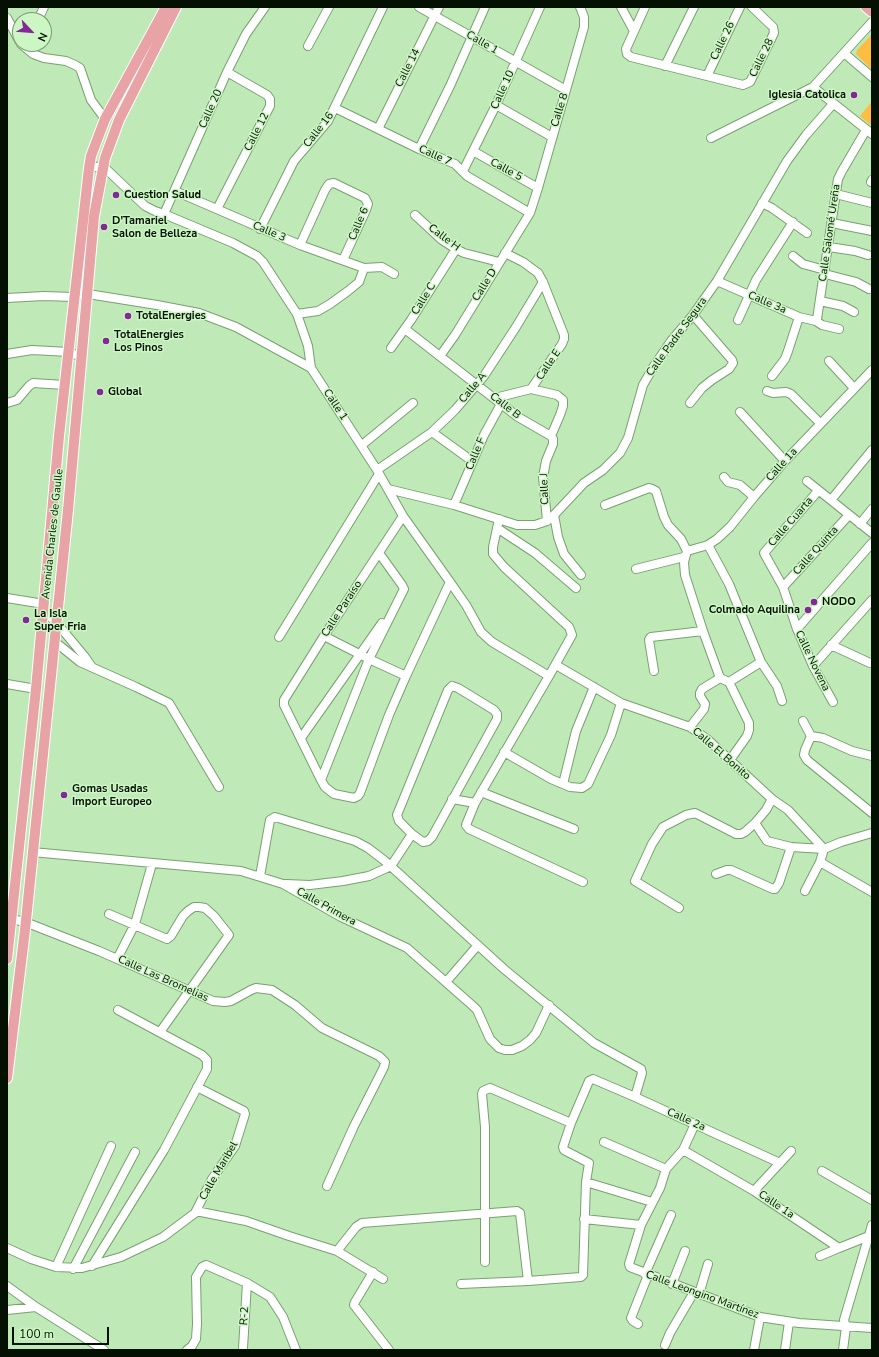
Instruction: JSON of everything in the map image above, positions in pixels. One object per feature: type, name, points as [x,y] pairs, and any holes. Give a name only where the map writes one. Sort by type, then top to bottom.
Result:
[{"type":"main road","name":"Avenida Charles de Gaulle","points":[[7,959],[9,918],[36,689],[59,436],[91,156],[105,119],[170,9]]},
{"type":"main road","name":"Avenida Charles de Gaulle","points":[[7,1078],[25,922],[68,510],[94,216],[102,166],[119,120],[170,9]]},
{"type":"street","name":"Calle 20","points":[[164,214],[227,72],[246,34],[265,7]]},
{"type":"street","points":[[308,46],[329,7]]},
{"type":"street","name":"Calle 16","points":[[260,229],[294,161],[328,121],[383,7]]},
{"type":"street","name":"Calle 1","points":[[419,7],[566,90]]},
{"type":"street","name":"Calle 14","points":[[378,128],[439,7]]},
{"type":"street","points":[[419,149],[485,7]]},
{"type":"street","name":"Calle 10","points":[[463,171],[496,104],[540,7]]},
{"type":"street","name":"Calle 8","points":[[530,212],[584,27],[584,17],[580,7]]},
{"type":"street","points":[[621,7],[634,31]]},
{"type":"street","points":[[645,7],[626,50],[627,54],[631,57],[707,76]]},
{"type":"street","points":[[665,66],[694,7]]},
{"type":"street","name":"Calle 26","points":[[707,76],[740,7]]},
{"type":"street","name":"Calle 28","points":[[707,76],[743,85],[750,82],[774,33],[773,27],[752,7]]},
{"type":"street","points":[[7,18],[12,27]]},
{"type":"street","points":[[711,138],[813,87],[872,22]]},
{"type":"street","points":[[31,52],[44,58],[66,61],[75,64],[80,68],[91,100],[105,119]]},
{"type":"street","points":[[844,53],[872,77]]},
{"type":"street","name":"Calle 12","points":[[217,209],[270,106],[270,99],[267,95],[227,72]]},
{"type":"street","points":[[813,87],[870,132]]},
{"type":"street","points":[[496,104],[552,137]]},
{"type":"street","name":"Calle Padre Segura","points":[[388,489],[454,505],[517,525],[535,526],[547,521],[554,515],[584,483],[603,470],[620,453],[628,438],[643,385],[654,366],[671,341],[693,315],[717,280],[787,161],[806,135],[833,104]]},
{"type":"street","name":"Calle 7","points":[[335,108],[419,149],[455,164],[467,176],[530,212]]},
{"type":"street","name":"Calle Salomé Ureña","points":[[817,320],[838,179],[870,132]]},
{"type":"street","name":"Calle 5","points":[[473,151],[538,188]]},
{"type":"street","points":[[89,168],[102,166]]},
{"type":"street","name":"Calle 1","points":[[102,166],[145,206],[155,212],[164,214],[233,243],[256,256],[268,269],[297,314],[308,346],[311,368],[362,445],[403,516],[450,582],[485,637],[549,676]]},
{"type":"street","name":"Calle 6","points":[[300,245],[325,190],[329,184],[334,183],[365,198],[368,204],[343,260]]},
{"type":"street","name":"Calle 3","points":[[175,190],[260,229],[364,268]]},
{"type":"street","points":[[836,194],[872,203]]},
{"type":"street","points":[[762,203],[772,208],[807,234]]},
{"type":"street","name":"Calle D","points":[[440,356],[530,212]]},
{"type":"street","name":"Calle H","points":[[415,215],[442,240],[456,249],[464,253],[499,262]]},
{"type":"street","points":[[738,320],[756,280],[792,222]]},
{"type":"street","points":[[832,223],[872,231]]},
{"type":"street","points":[[829,247],[855,251],[868,255]]},
{"type":"street","name":"Calle C","points":[[391,348],[456,249]]},
{"type":"street","points":[[505,253],[523,262],[538,273],[543,282]]},
{"type":"street","points":[[793,256],[803,264],[856,282],[870,289]]},
{"type":"street","points":[[297,314],[318,311],[330,304],[359,282],[364,268],[382,267],[394,274]]},
{"type":"street","name":"Calle 3a","points":[[717,280],[799,317],[817,320],[822,325],[839,329]]},
{"type":"street","name":"Calle A","points":[[378,472],[432,432],[455,410],[496,358],[543,282]]},
{"type":"street","name":"Calle E","points":[[495,398],[531,389],[564,340],[564,335],[543,282]]},
{"type":"street","points":[[7,298],[44,296],[74,297],[88,294],[199,313],[236,327],[311,368]]},
{"type":"street","points":[[820,301],[843,306],[854,312]]},
{"type":"street","points":[[690,403],[702,388],[729,369],[733,362],[693,315]]},
{"type":"street","points":[[772,376],[786,355],[799,317]]},
{"type":"street","name":"Calle B","points":[[405,328],[518,417],[551,436]]},
{"type":"street","points":[[7,354],[32,350],[69,352],[81,357]]},
{"type":"street","points":[[828,361],[854,388]]},
{"type":"street","name":"Calle 1a","points":[[636,569],[686,554],[708,545],[717,539],[730,527],[785,461],[872,370]]},
{"type":"street","points":[[7,403],[17,400],[29,386],[34,383],[65,385]]},
{"type":"street","points":[[531,389],[557,396],[562,400],[563,406],[551,436]]},
{"type":"street","points":[[767,391],[773,393],[786,392],[791,394],[820,423]]},
{"type":"street","points":[[362,445],[412,403]]},
{"type":"street","name":"Calle F","points":[[454,505],[484,435],[502,404]]},
{"type":"street","points":[[740,412],[785,461]]},
{"type":"street","points":[[432,432],[472,461]]},
{"type":"street","name":"Calle J","points":[[547,521],[543,477],[546,462],[554,439],[551,436]]},
{"type":"street","points":[[831,500],[872,450]]},
{"type":"street","points":[[279,636],[378,472]]},
{"type":"street","points":[[724,477],[728,482],[740,485],[754,497]]},
{"type":"street","points":[[807,481],[872,533]]},
{"type":"street","points":[[605,505],[649,488],[652,489],[656,491],[668,525],[681,539],[686,554],[684,562],[686,575],[702,631],[720,678],[729,682],[749,723],[747,736],[730,760]]},
{"type":"street","name":"Calle Cuarta","points":[[764,553],[818,491]]},
{"type":"street","points":[[860,524],[872,510]]},
{"type":"street","points":[[554,515],[558,538],[564,554],[581,576]]},
{"type":"street","name":"Calle Quinta","points":[[783,587],[849,515]]},
{"type":"street","name":"Calle Paraíso","points":[[301,738],[284,705],[286,696],[403,516]]},
{"type":"street","points":[[499,519],[492,547],[493,554],[497,560],[569,627],[572,631],[572,635],[481,792],[466,825],[469,829],[583,882]]},
{"type":"street","points":[[497,528],[536,553],[576,588]]},
{"type":"street","points":[[797,629],[872,543]]},
{"type":"street","points":[[708,545],[729,584],[761,662],[777,686],[782,701]]},
{"type":"street","points":[[321,780],[369,659],[393,608],[404,589],[379,553]]},
{"type":"street","name":"Calle Novena","points":[[764,553],[783,587],[797,629],[813,666],[833,702]]},
{"type":"street","points":[[393,608],[301,738],[325,787],[334,794],[354,798],[358,796],[406,676],[450,582]]},
{"type":"street","points":[[7,598],[43,607],[92,667]]},
{"type":"street","points":[[813,666],[872,600]]},
{"type":"street","points":[[654,671],[649,640],[650,638],[702,631]]},
{"type":"street","points":[[324,636],[406,676]]},
{"type":"street","points":[[54,641],[80,662],[136,686],[169,703],[219,787]]},
{"type":"street","points":[[831,645],[870,663]]},
{"type":"street","points":[[729,682],[761,662]]},
{"type":"street","name":"Calle El Bonito","points":[[556,664],[621,703],[690,727],[707,739],[772,799],[788,810],[824,849]]},
{"type":"street","points":[[690,727],[704,709],[705,704],[700,696],[702,689],[720,678]]},
{"type":"street","points":[[7,684],[36,689]]},
{"type":"street","points":[[452,686],[458,688],[494,710],[497,714],[497,719],[428,841],[423,842],[412,834],[399,821],[397,815],[448,690],[452,686]]},
{"type":"street","points":[[563,784],[576,731],[594,687]]},
{"type":"street","points":[[504,752],[551,779],[576,789],[582,788],[588,784],[611,735],[621,703]]},
{"type":"street","points":[[804,721],[811,736],[804,756],[872,813]]},
{"type":"street","points":[[811,736],[823,738],[852,751],[872,756]]},
{"type":"street","points":[[481,792],[574,829]]},
{"type":"street","points":[[452,799],[475,803]]},
{"type":"street","points":[[679,908],[636,883],[652,844],[663,827],[691,813],[696,813],[736,834],[741,834],[745,832],[766,810],[772,799]]},
{"type":"street","points":[[260,876],[270,820],[275,817],[355,841],[368,848],[504,969],[594,1043],[641,1069],[642,1073],[635,1097]]},
{"type":"street","points":[[754,823],[767,841],[791,847],[824,849],[841,842],[872,833]]},
{"type":"street","points":[[284,884],[310,885],[369,876],[390,866],[412,834]]},
{"type":"street","points":[[716,874],[731,870],[775,889],[779,883],[791,847]]},
{"type":"street","points":[[805,891],[820,862],[824,849]]},
{"type":"street","name":"Calle Primera","points":[[32,852],[241,871],[284,884],[341,917],[407,948],[475,1008],[490,1039],[499,1048],[505,1050],[512,1050],[522,1046],[530,1040],[536,1032],[549,1005]]},
{"type":"street","points":[[820,862],[872,892]]},
{"type":"street","points":[[118,959],[135,924],[152,864]]},
{"type":"street","points":[[109,914],[170,938],[183,916],[194,907],[205,908],[220,923],[228,935],[160,1032]]},
{"type":"street","name":"Calle Las Bromelias","points":[[9,918],[25,922],[118,959],[213,1001],[231,1001],[251,990],[260,988],[272,990],[294,1005],[322,1028],[379,1056],[385,1062],[384,1067],[327,1186]]},
{"type":"street","points":[[446,982],[478,945]]},
{"type":"street","points":[[92,1266],[164,1150],[207,1069],[207,1060],[202,1056],[118,1010]]},
{"type":"street","name":"Calle 2a","points":[[571,1123],[591,1080],[594,1079],[780,1163]]},
{"type":"street","name":"Calle Maribel","points":[[7,1248],[37,1261],[56,1267],[73,1269],[92,1266],[121,1257],[162,1237],[196,1211],[213,1178],[235,1146],[245,1114],[244,1111],[198,1087]]},
{"type":"street","points":[[461,1284],[528,1281],[581,1277],[583,1275],[584,1219],[586,1182],[589,1163],[563,1148],[571,1123],[490,1088],[483,1091],[482,1094],[485,1127],[485,1262]]},
{"type":"street","points":[[584,1219],[641,1225],[660,1188],[666,1169],[683,1150],[695,1124]]},
{"type":"street","points":[[604,1142],[666,1169]]},
{"type":"street","points":[[56,1267],[111,1146]]},
{"type":"street","name":"Calle 1a","points":[[683,1150],[754,1191],[839,1248]]},
{"type":"street","points":[[754,1191],[791,1151]]},
{"type":"street","points":[[73,1269],[135,1152]]},
{"type":"street","points":[[822,1171],[872,1200]]},
{"type":"street","points":[[586,1182],[652,1202]]},
{"type":"street","points":[[196,1211],[246,1221],[336,1250],[383,1279]]},
{"type":"street","points":[[336,1250],[356,1227],[362,1223],[517,1211],[520,1213],[528,1281]]},
{"type":"street","points":[[638,1324],[631,1318],[671,1215]]},
{"type":"street","name":"Calle Leongino Martínez","points":[[641,1225],[629,1264],[630,1267],[760,1317],[789,1322],[872,1328]]},
{"type":"street","points":[[843,1350],[846,1327],[844,1320],[872,1225]]},
{"type":"street","points":[[820,1256],[869,1236]]},
{"type":"street","points":[[672,1284],[685,1251]]},
{"type":"street","points":[[665,1345],[670,1333],[696,1293],[708,1264]]},
{"type":"street","points":[[187,1350],[196,1340],[196,1277],[202,1267],[206,1265],[248,1283],[270,1297],[277,1305],[283,1317],[296,1350]]},
{"type":"street","points":[[373,1272],[354,1305],[389,1350]]},
{"type":"street","name":"R-2","points":[[243,1348],[248,1283]]},
{"type":"street","points":[[7,1286],[36,1307],[104,1350]]},
{"type":"street","points":[[7,1310],[36,1307]]},
{"type":"street","points":[[754,1350],[760,1317]]},
{"type":"street","points":[[785,1350],[789,1322]]},
{"type":"shaded area","points":[[872,34],[872,70],[856,54],[857,50]]},
{"type":"shaded area","points":[[872,101],[872,126],[860,116]]},
{"type":"place","name":"Iglesia Catolica","points":[[854,95]]},
{"type":"place","name":"Cuestion Salud","points":[[116,195]]},
{"type":"place","name":"D'Tamariel Salon de Belleza","points":[[104,227]]},
{"type":"place","name":"TotalEnergies","points":[[128,316]]},
{"type":"place","name":"TotalEnergies Los Pinos","points":[[106,341]]},
{"type":"place","name":"Global","points":[[100,392]]},
{"type":"place","name":"NODO","points":[[814,602]]},
{"type":"place","name":"Colmado Aquilina","points":[[808,610]]},
{"type":"place","name":"La Isla Super Fria","points":[[26,620]]},
{"type":"place","name":"Gomas Usadas Import Europeo","points":[[64,795]]}]
